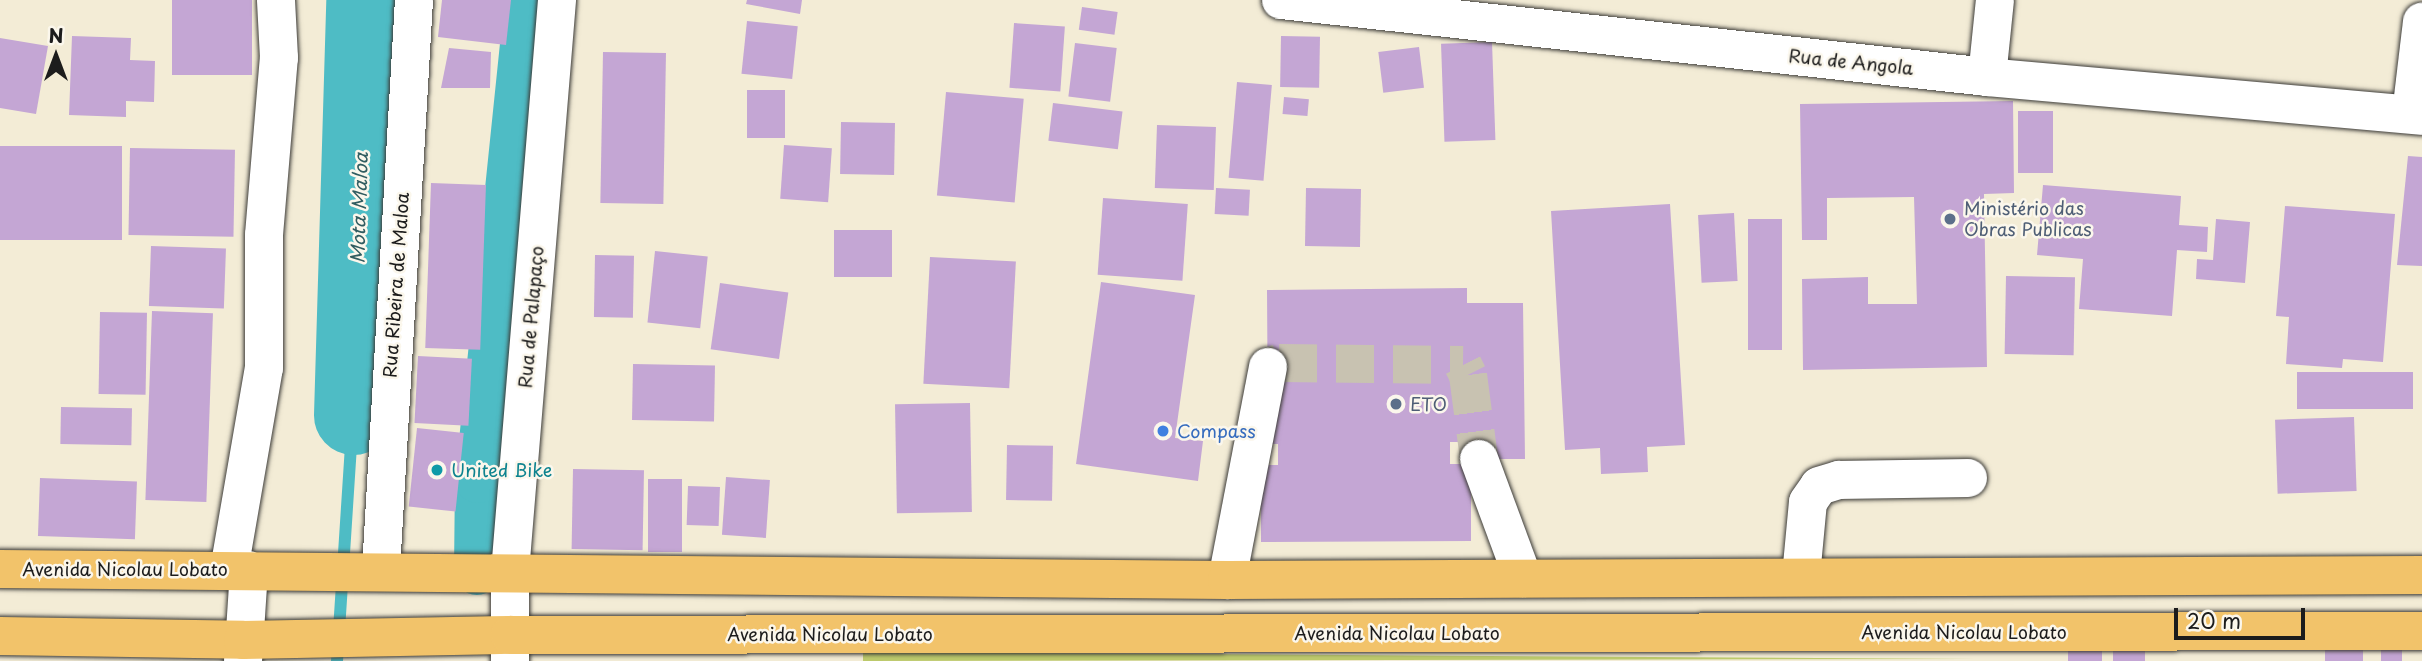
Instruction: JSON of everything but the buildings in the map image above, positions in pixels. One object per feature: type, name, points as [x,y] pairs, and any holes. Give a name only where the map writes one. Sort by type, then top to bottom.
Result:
[{"type":"main road","name":"Avenida Nicolau Lobato","points":[[0,569],[381,570]]},
{"type":"main road","points":[[381,570],[1227,580],[2422,575]]},
{"type":"main road","name":"Avenida Nicolau Lobato","points":[[243,651],[371,636],[510,648],[2422,631]]},
{"type":"main road","points":[[0,636],[243,651]]},
{"type":"street","points":[[243,651],[239,570],[264,368],[264,235],[279,58],[276,0]]},
{"type":"street","name":"Rua Ribeira de Maloa","points":[[381,570],[414,0]]},
{"type":"street","name":"Rua de Palapaço","points":[[510,648],[510,572],[557,0]]},
{"type":"street","name":"Rua de Angola","points":[[1281,0],[1987,77],[2417,115]]},
{"type":"street","points":[[1987,77],[1995,0]]},
{"type":"street","points":[[2417,115],[2422,22]]},
{"type":"street","points":[[1227,580],[1268,367]]},
{"type":"street","points":[[1479,459],[1522,578]]},
{"type":"street","points":[[1801,576],[1808,502],[1819,486],[1839,480],[1968,478]]},
{"type":"green space","points":[[863,652],[1975,659],[863,661]]},
{"type":"waterway","name":"Mota Maloa","points":[[353,415],[365,0]]},
{"type":"waterway","name":"Mota Maloa","points":[[337,661],[380,0]]},
{"type":"waterway","points":[[477,572],[478,480],[528,0]]},
{"type":"tunnel","points":[[1268,367],[1279,363],[1463,365],[1468,375],[1479,459]]},
{"type":"place","name":"Ministério das Obras Publicas","points":[[1950,219]]},
{"type":"place","name":"ETO","points":[[1396,404]]},
{"type":"place","name":"Compass","points":[[1163,431]]},
{"type":"place","name":"United Bike","points":[[437,470]]}]
